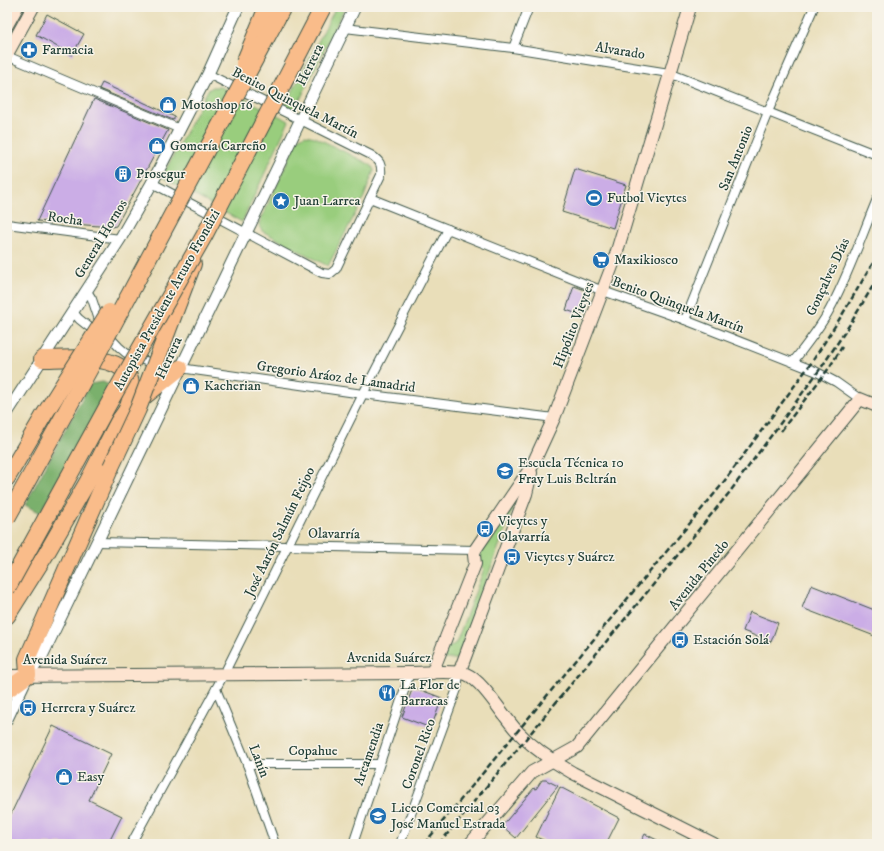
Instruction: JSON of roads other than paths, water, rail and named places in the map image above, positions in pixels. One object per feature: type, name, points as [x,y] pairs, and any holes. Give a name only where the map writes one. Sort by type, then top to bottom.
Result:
[{"type":"highway","points":[[210,144],[267,7]]},
{"type":"highway","points":[[7,518],[283,7]]},
{"type":"highway","name":"Autopista Presidente Arturo Frondizi","points":[[7,589],[104,412],[204,236],[323,7]]},
{"type":"highway","points":[[7,690],[28,675],[27,659],[138,408],[204,236]]},
{"type":"highway","points":[[7,478],[44,415],[135,270],[154,248]]},
{"type":"highway","points":[[7,616],[46,554],[88,481],[118,422],[129,406],[131,390],[130,377],[126,371],[118,365],[91,358],[42,359]]},
{"type":"highway","points":[[126,411],[180,368]]},
{"type":"main road","points":[[7,25],[17,7]]},
{"type":"main road","points":[[7,55],[33,7]]},
{"type":"main road","name":"Hipólito Vieytes","points":[[432,673],[475,564],[475,550],[532,466],[554,418],[612,267],[690,7]]},
{"type":"main road","points":[[860,400],[877,406]]},
{"type":"main road","name":"Avenida Pinedo","points":[[470,844],[532,772],[577,747],[860,400]]},
{"type":"main road","name":"Hipólito Vieytes","points":[[459,673],[526,494],[532,466]]},
{"type":"main road","name":"Avenida Suárez","points":[[7,676],[459,673],[472,677],[478,682],[516,730],[532,746],[552,761],[714,844]]},
{"type":"street","name":"General Hornos","points":[[7,413],[120,239],[152,183],[208,74],[238,7]]},
{"type":"street","name":"Herrera","points":[[7,719],[28,675],[41,658],[355,7]]},
{"type":"street","points":[[513,48],[529,7]]},
{"type":"street","name":"San Antonio","points":[[685,320],[768,112],[814,7]]},
{"type":"street","name":"Alvarado","points":[[345,28],[513,48],[670,73],[877,154]]},
{"type":"street","points":[[7,55],[180,129]]},
{"type":"street","name":"Benito Quinquela Martín","points":[[208,74],[371,155],[380,162],[382,166],[381,175],[370,198],[603,291],[685,320],[793,362],[830,378],[860,400]]},
{"type":"street","points":[[152,183],[322,273],[330,274],[336,269],[370,198]]},
{"type":"street","name":"Gonçalves Días","points":[[793,362],[830,308],[843,281],[877,199]]},
{"type":"street","name":"Rocha","points":[[7,224],[120,239]]},
{"type":"street","name":"José Aarón Salmún Feijoo","points":[[131,844],[224,674],[363,394],[448,229]]},
{"type":"street","name":"Gregorio Aráoz de Lamadrid","points":[[87,291],[92,299],[102,329],[119,347]]},
{"type":"street","name":"Gregorio Aráoz de Lamadrid","points":[[73,312],[79,319],[130,355],[164,365],[363,394],[554,418]]},
{"type":"street","name":"Olavarría","points":[[97,542],[475,550]]},
{"type":"street","name":"Arcamendia","points":[[353,844],[410,673]]},
{"type":"street","name":"Coronel Rico","points":[[400,844],[457,690],[459,673]]},
{"type":"street","name":"Lanín","points":[[216,689],[247,764],[275,844]]},
{"type":"street","name":"Copahue","points":[[247,764],[380,764]]},
{"type":"railway","points":[[424,844],[720,487],[812,362],[877,256]]},
{"type":"railway","points":[[439,844],[729,493],[823,365],[877,279]]},
{"type":"railway","points":[[781,431],[829,368],[842,347]]},
{"type":"place","name":"Farmacia","points":[[29,50]]},
{"type":"place","name":"Motoshop 16","points":[[168,105]]},
{"type":"place","name":"Gomería Carreño","points":[[157,146]]},
{"type":"place","name":"Prosegur","points":[[123,174]]},
{"type":"place","name":"Futbol Vieytes","points":[[594,198]]},
{"type":"place","name":"Juan Larrea","points":[[281,201]]},
{"type":"place","name":"Maxikiosco","points":[[601,260]]},
{"type":"place","name":"Kacherian","points":[[191,386]]},
{"type":"place","name":"Escuela Técnica 10 Fray Luis Beltrán","points":[[505,471]]},
{"type":"place","name":"Vieytes y Olavarría","points":[[485,529]]},
{"type":"place","name":"Vieytes y Suárez","points":[[512,557]]},
{"type":"place","name":"Estación Solá","points":[[680,640]]},
{"type":"place","name":"La Flor de Barracas","points":[[387,693]]},
{"type":"place","name":"Herrera y Suárez","points":[[28,708]]},
{"type":"place","name":"Easy","points":[[64,777]]},
{"type":"place","name":"Liceo Comercial 03 José Manuel Estrada","points":[[378,816]]}]
